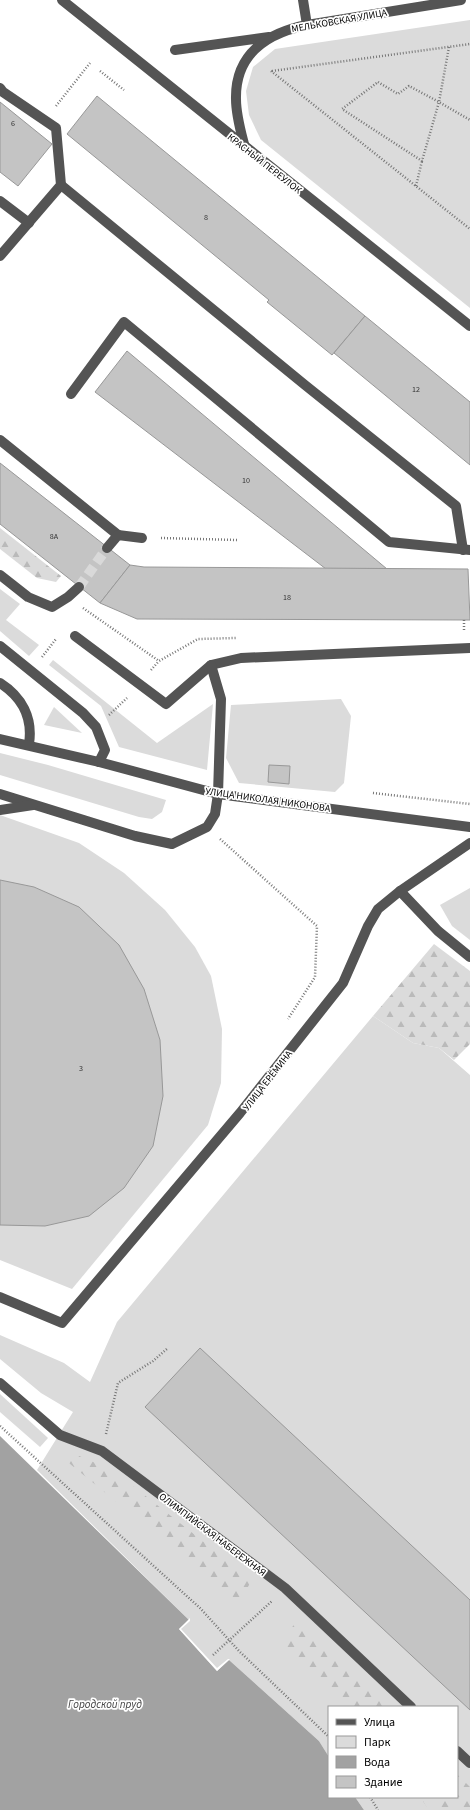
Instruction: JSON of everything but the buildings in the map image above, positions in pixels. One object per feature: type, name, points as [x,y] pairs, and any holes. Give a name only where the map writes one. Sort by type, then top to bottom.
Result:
[{"type":"street","name":"КРАСНЫЙ ПЕРЕУЛОК","points":[[62,0],[245,148],[470,326]]},
{"type":"street","points":[[303,0],[307,25]]},
{"type":"street","name":"МЕЛЬКОВСКАЯ УЛИЦА","points":[[245,148],[238,119],[236,98],[240,72],[250,53],[269,37],[286,29],[461,0]]},
{"type":"street","points":[[175,50],[269,37]]},
{"type":"street","points":[[0,88],[3,92],[56,128],[61,185],[29,223],[2,251]]},
{"type":"street","points":[[61,185],[305,385],[456,506],[467,550],[389,542],[124,322],[71,394]]},
{"type":"street","points":[[0,201],[29,223]]},
{"type":"street","points":[[0,440],[118,535],[142,538]]},
{"type":"street","points":[[107,548],[118,535]]},
{"type":"street","points":[[0,575],[28,597],[52,607],[68,597],[79,587]]},
{"type":"street","points":[[75,636],[166,704],[211,665],[241,658],[470,648]]},
{"type":"street","points":[[0,646],[88,717],[96,727],[105,750],[99,762]]},
{"type":"street","points":[[0,794],[135,836],[172,844],[207,827],[215,814],[218,794],[221,698],[211,665]]},
{"type":"street","points":[[0,683],[12,691],[26,709],[31,733],[29,744]]},
{"type":"street","name":"УЛИЦА НИКОЛАЯ НИКОНОВА","points":[[0,739],[29,744],[218,794],[470,828]]},
{"type":"street","points":[[0,810],[35,804]]},
{"type":"street","name":"УЛИЦА ЕРЁМИНА","points":[[0,1297],[62,1323],[240,1113],[343,983],[368,926],[378,909],[400,891],[470,843]]},
{"type":"street","points":[[400,891],[438,931],[470,956]]},
{"type":"street","name":"ОЛИМПИЙСКАЯ НАБЕРЕЖНАЯ","points":[[0,1383],[60,1435],[102,1451],[285,1588],[410,1706]]},
{"type":"street","points":[[458,1752],[470,1763]]},
{"type":"path","points":[[470,44],[272,71],[470,229]]},
{"type":"path","points":[[416,186],[439,102],[449,47]]},
{"type":"path","points":[[45,121],[90,63]]},
{"type":"path","points":[[100,71],[124,90]]},
{"type":"path","points":[[422,162],[342,109],[378,82],[398,94],[409,86],[470,120]]},
{"type":"path","points":[[142,538],[237,540]]},
{"type":"path","points":[[464,620],[464,630]]},
{"type":"path","points":[[43,655],[54,641]]},
{"type":"path","points":[[114,712],[122,704]]},
{"type":"path","points":[[371,793],[470,804]]},
{"type":"path","points":[[207,827],[317,926],[315,977],[286,1023]]},
{"type":"path","points":[[102,1451],[118,1383],[153,1361],[168,1348]]},
{"type":"path","points":[[0,1426],[201,1609],[230,1641],[328,1736]]},
{"type":"path","points":[[213,1655],[230,1641],[285,1588]]},
{"type":"path","points":[[371,1798],[378,1810]]},
{"type":"green space","points":[[470,20],[470,308],[261,140],[249,115],[246,91],[253,67],[275,49]]},
{"type":"green space","points":[[0,528],[61,576],[56,582],[37,578],[0,549]]},
{"type":"green space","points":[[0,589],[20,604],[6,620],[39,645],[29,656],[0,631]]},
{"type":"green space","points":[[53,660],[157,743],[213,704],[207,770],[119,747],[101,706],[49,665]]},
{"type":"green space","points":[[341,699],[351,716],[344,783],[335,792],[239,783],[226,758],[231,705]]},
{"type":"green space","points":[[54,707],[82,733],[44,725]]},
{"type":"green space","points":[[0,753],[48,765],[166,800],[162,812],[152,819],[139,817],[0,775]]},
{"type":"green space","points":[[0,815],[79,843],[124,873],[165,910],[195,947],[211,976],[222,1029],[221,1083],[208,1125],[72,1289],[0,1260]]},
{"type":"green space","points":[[470,888],[470,940],[452,926],[440,905]]},
{"type":"green space","points":[[434,944],[470,971],[470,1044],[454,1060],[439,1048],[413,1043],[373,1016]]},
{"type":"green space","points":[[373,1016],[413,1043],[439,1048],[470,1075],[470,1810],[364,1810],[356,1798],[458,1798],[458,1706],[328,1706],[328,1755],[319,1741],[229,1660],[217,1671],[179,1629],[189,1620],[37,1470],[73,1412],[41,1393],[0,1359],[0,1335],[64,1363],[90,1382],[117,1322]]},
{"type":"green space","points":[[0,1394],[48,1438],[40,1447],[0,1412]]},
{"type":"green space","points":[[70,1452],[114,1471],[252,1580],[239,1602],[64,1459]]},
{"type":"green space","points":[[300,1618],[388,1706],[351,1706],[281,1642]]},
{"type":"green space","points":[[458,1775],[470,1787],[470,1810],[429,1810],[421,1798],[458,1798]]},
{"type":"water","name":"Городской пруд","points":[[0,1436],[189,1620],[179,1629],[217,1671],[229,1660],[319,1741],[328,1755],[328,1798],[356,1798],[364,1810],[0,1810]]},
{"type":"pier","points":[[190,1618],[190,1621],[181,1629],[217,1668],[230,1659],[217,1671],[179,1629]]},
{"type":"tunnel","points":[[79,587],[107,548]]}]
